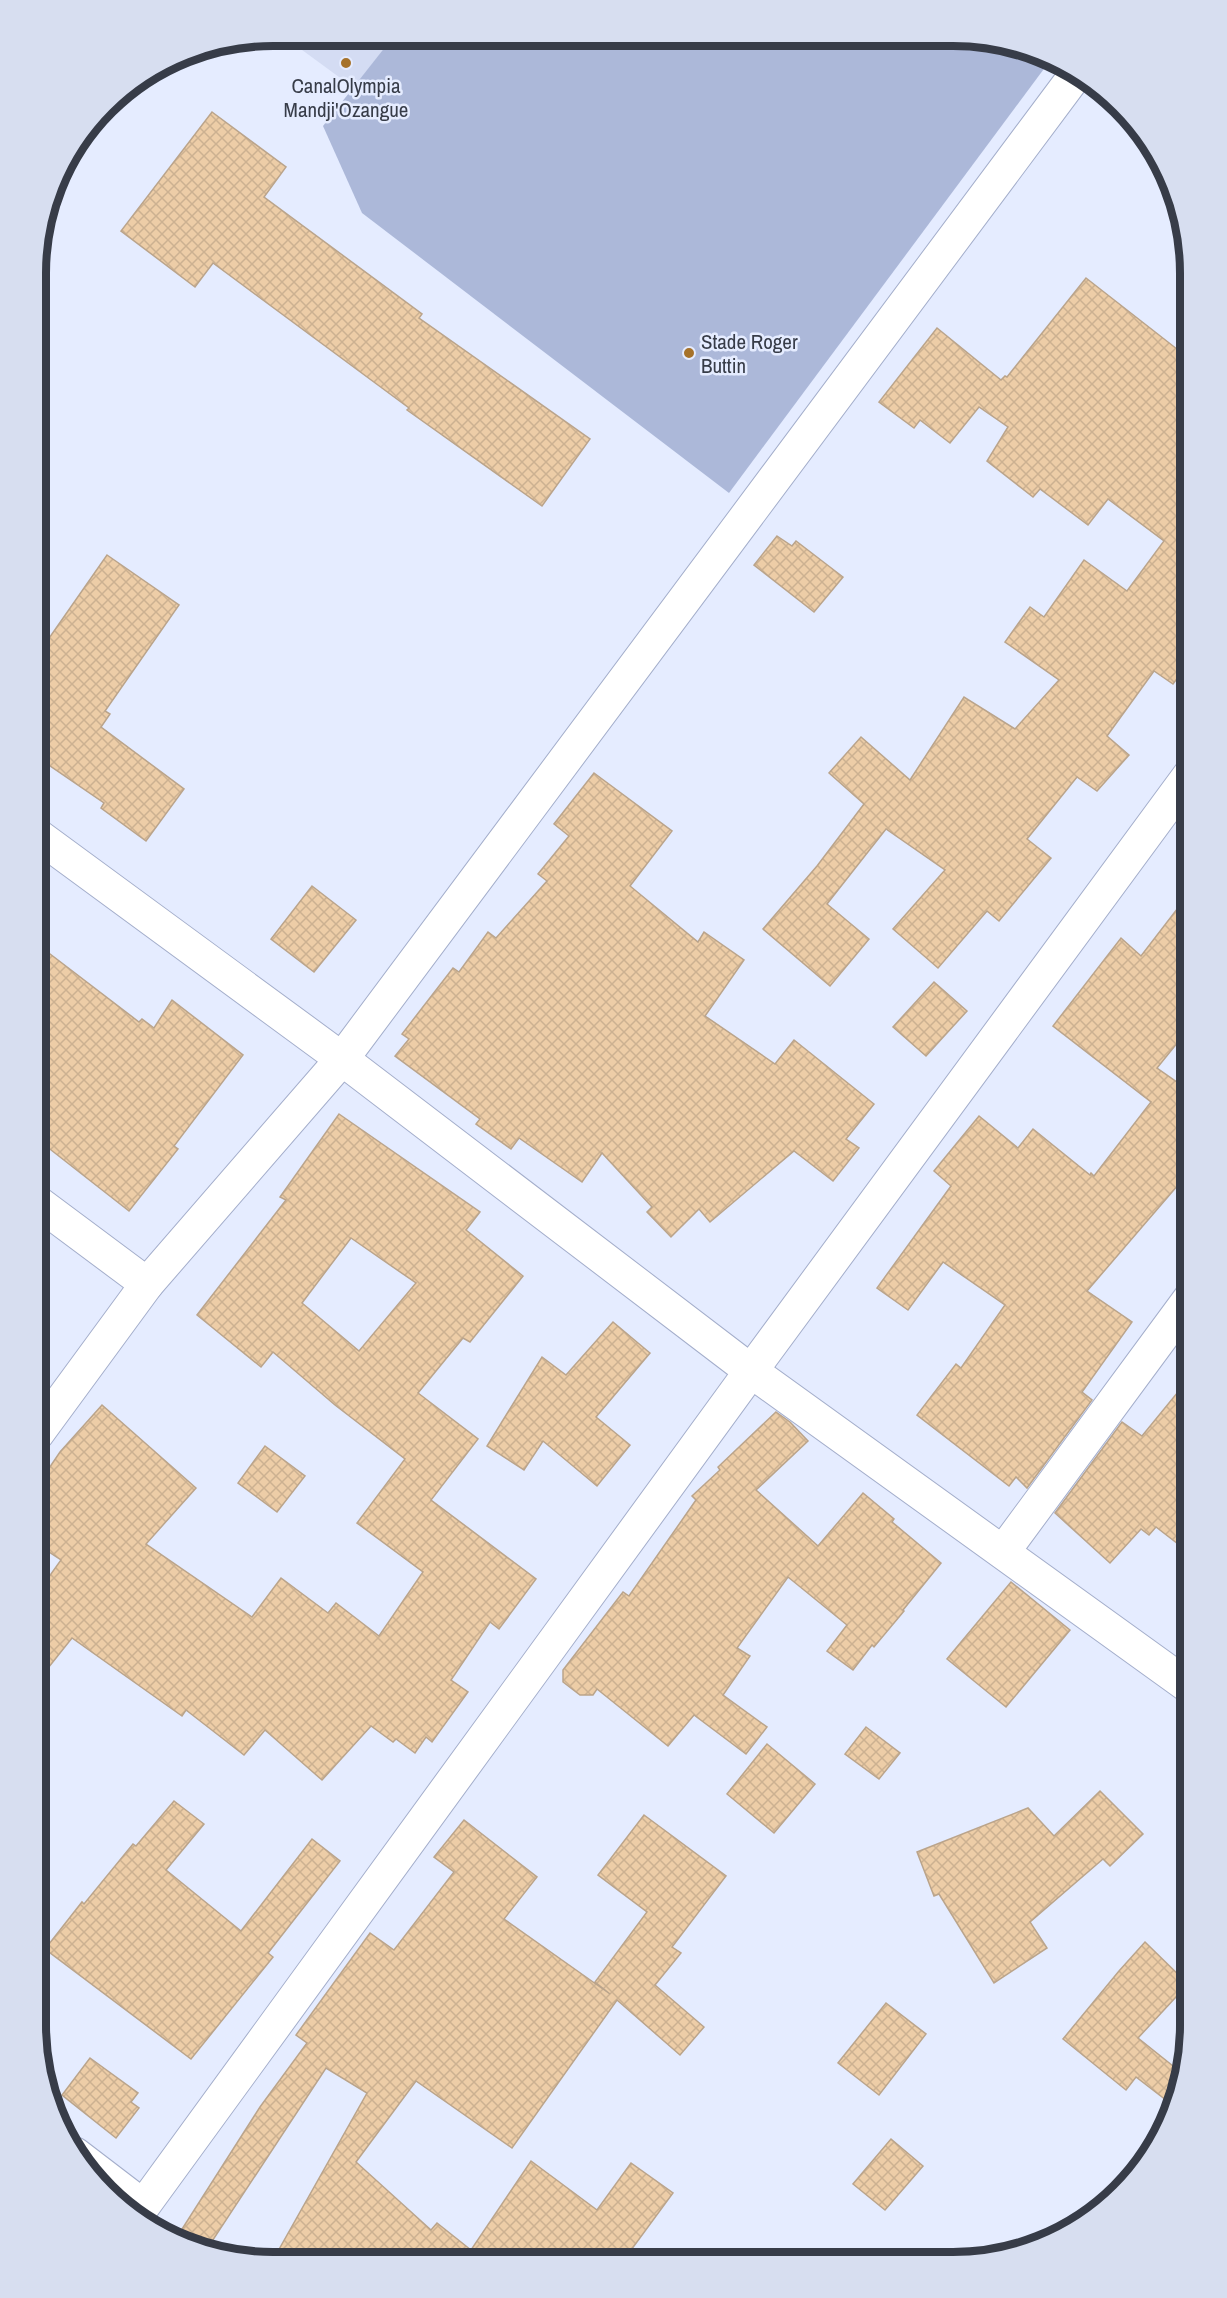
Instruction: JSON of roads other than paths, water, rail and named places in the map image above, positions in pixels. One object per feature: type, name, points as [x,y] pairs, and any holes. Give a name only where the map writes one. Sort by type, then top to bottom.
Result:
[{"type":"street","points":[[46,1422],[147,1284],[342,1059],[1072,80]]},
{"type":"street","points":[[141,2209],[751,1371],[1180,788]]},
{"type":"street","points":[[46,842],[342,1059],[751,1371],[1180,1680]]},
{"type":"street","points":[[46,1209],[147,1284]]},
{"type":"street","points":[[1003,1552],[1180,1313]]},
{"type":"place","name":"CanalOlympia Mandji'Ozangue","points":[[346,63]]},
{"type":"place","name":"Stade Roger Buttin","points":[[689,353]]}]
